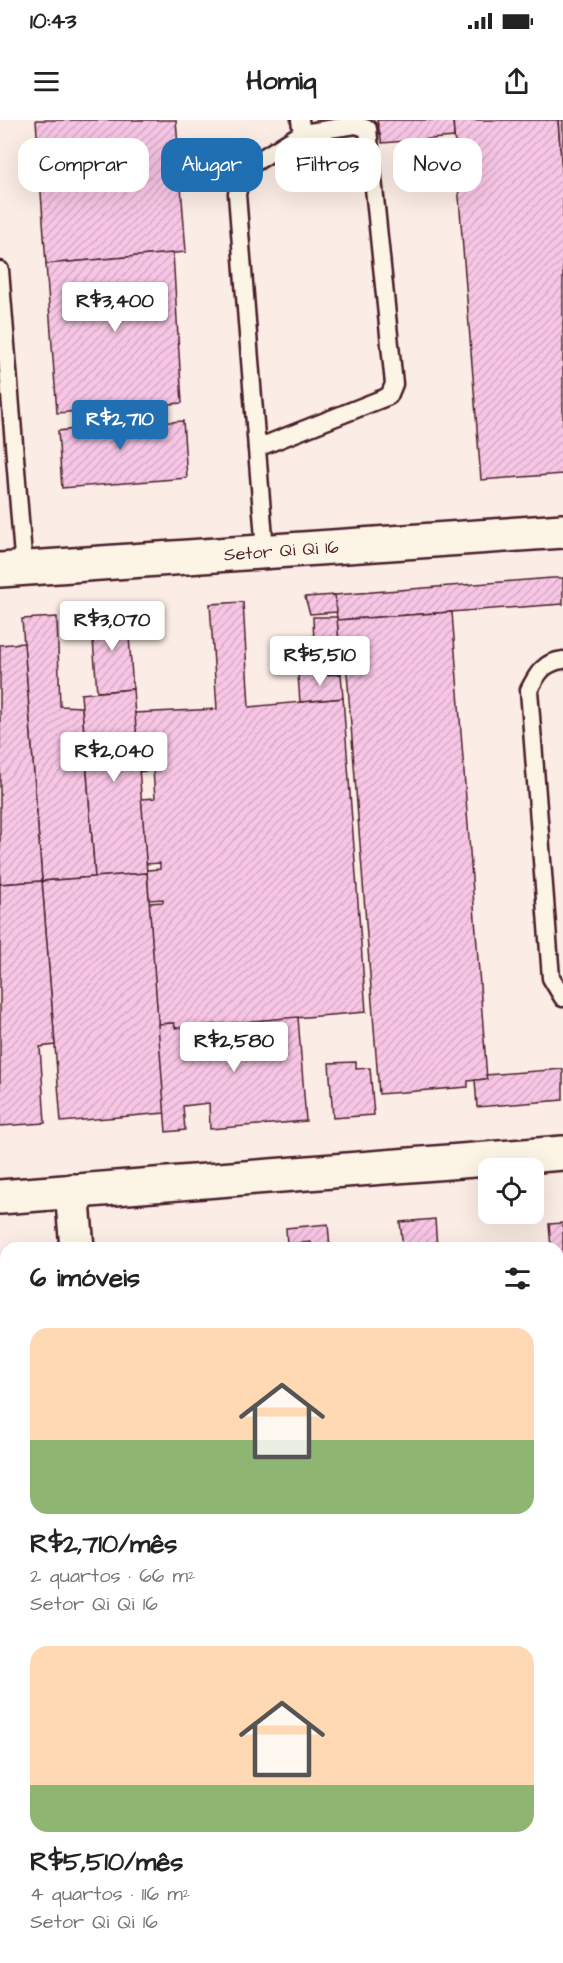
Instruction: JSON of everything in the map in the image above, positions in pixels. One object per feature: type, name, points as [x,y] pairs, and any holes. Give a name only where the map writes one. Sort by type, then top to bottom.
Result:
[{"type":"street","name":"Setor Qi Qi 16","points":[[12,569],[563,531]]},
{"type":"street","points":[[0,1197],[563,1153]]},
{"type":"street","points":[[72,1191],[76,1242]]},
{"type":"lane","points":[[257,448],[389,396],[394,384],[368,129],[356,125],[301,127],[251,165],[242,175],[237,194],[265,551]]},
{"type":"lane","points":[[0,270],[12,569]]},
{"type":"lane","points":[[563,660],[555,661],[539,671],[529,690],[551,978],[563,998]]},
{"type":"building","points":[[36,120],[176,120],[177,138],[161,138],[161,192],[181,192],[186,252],[46,264],[41,192],[149,192],[149,138],[37,138]]},
{"type":"building","points":[[377,120],[453,120],[454,137],[393,138],[393,142],[382,143]]},
{"type":"building","points":[[453,120],[558,120],[563,183],[563,474],[481,480],[459,192],[482,192],[482,138],[454,138]]},
{"type":"building","points":[[558,120],[563,120],[563,183]]},
{"type":"building","points":[[173,253],[182,403],[57,413],[46,264]]},
{"type":"building","points":[[126,408],[127,425],[183,421],[187,478],[62,488],[58,431],[75,429],[74,411],[86,411],[87,428],[93,428],[92,410]]},
{"type":"building","points":[[563,578],[563,604],[337,620],[335,595]]},
{"type":"building","points":[[335,595],[337,612],[310,614],[305,597]]},
{"type":"building","points":[[243,602],[249,707],[343,698],[366,1012],[175,1028],[174,1023],[158,1024],[149,903],[163,902],[163,899],[149,900],[147,870],[160,869],[160,863],[146,864],[141,799],[155,798],[153,770],[139,772],[134,713],[217,709],[210,604]]},
{"type":"building","points":[[127,611],[133,689],[97,692],[91,614]]},
{"type":"building","points":[[452,612],[487,1079],[468,1081],[468,1087],[379,1094],[345,646],[339,647],[337,620]]},
{"type":"building","points":[[57,617],[60,706],[82,707],[95,877],[42,881],[22,619]]},
{"type":"building","points":[[313,617],[337,617],[341,674],[315,674]]},
{"type":"building","points":[[24,643],[42,881],[0,884],[0,645]]},
{"type":"building","points":[[327,673],[327,675],[341,674],[343,698],[300,702],[298,675]]},
{"type":"building","points":[[133,689],[147,873],[95,877],[81,694]]},
{"type":"building","points":[[147,873],[165,1113],[61,1122],[42,881]]},
{"type":"building","points":[[42,881],[55,1045],[40,1047],[45,1123],[0,1126],[0,884]]},
{"type":"building","points":[[298,1017],[306,1121],[210,1129],[209,1103],[183,1106],[185,1130],[166,1132],[158,1024],[174,1023],[175,1028]]},
{"type":"building","points":[[356,1062],[356,1069],[370,1068],[374,1115],[333,1118],[329,1063]]},
{"type":"building","points":[[563,1069],[563,1100],[477,1107],[475,1080],[487,1079],[486,1075]]},
{"type":"building","points":[[435,1219],[437,1242],[402,1242],[400,1222]]},
{"type":"building","points":[[563,1223],[563,1242],[550,1242],[549,1224]]},
{"type":"building","points":[[328,1224],[330,1242],[287,1242],[286,1228]]}]
